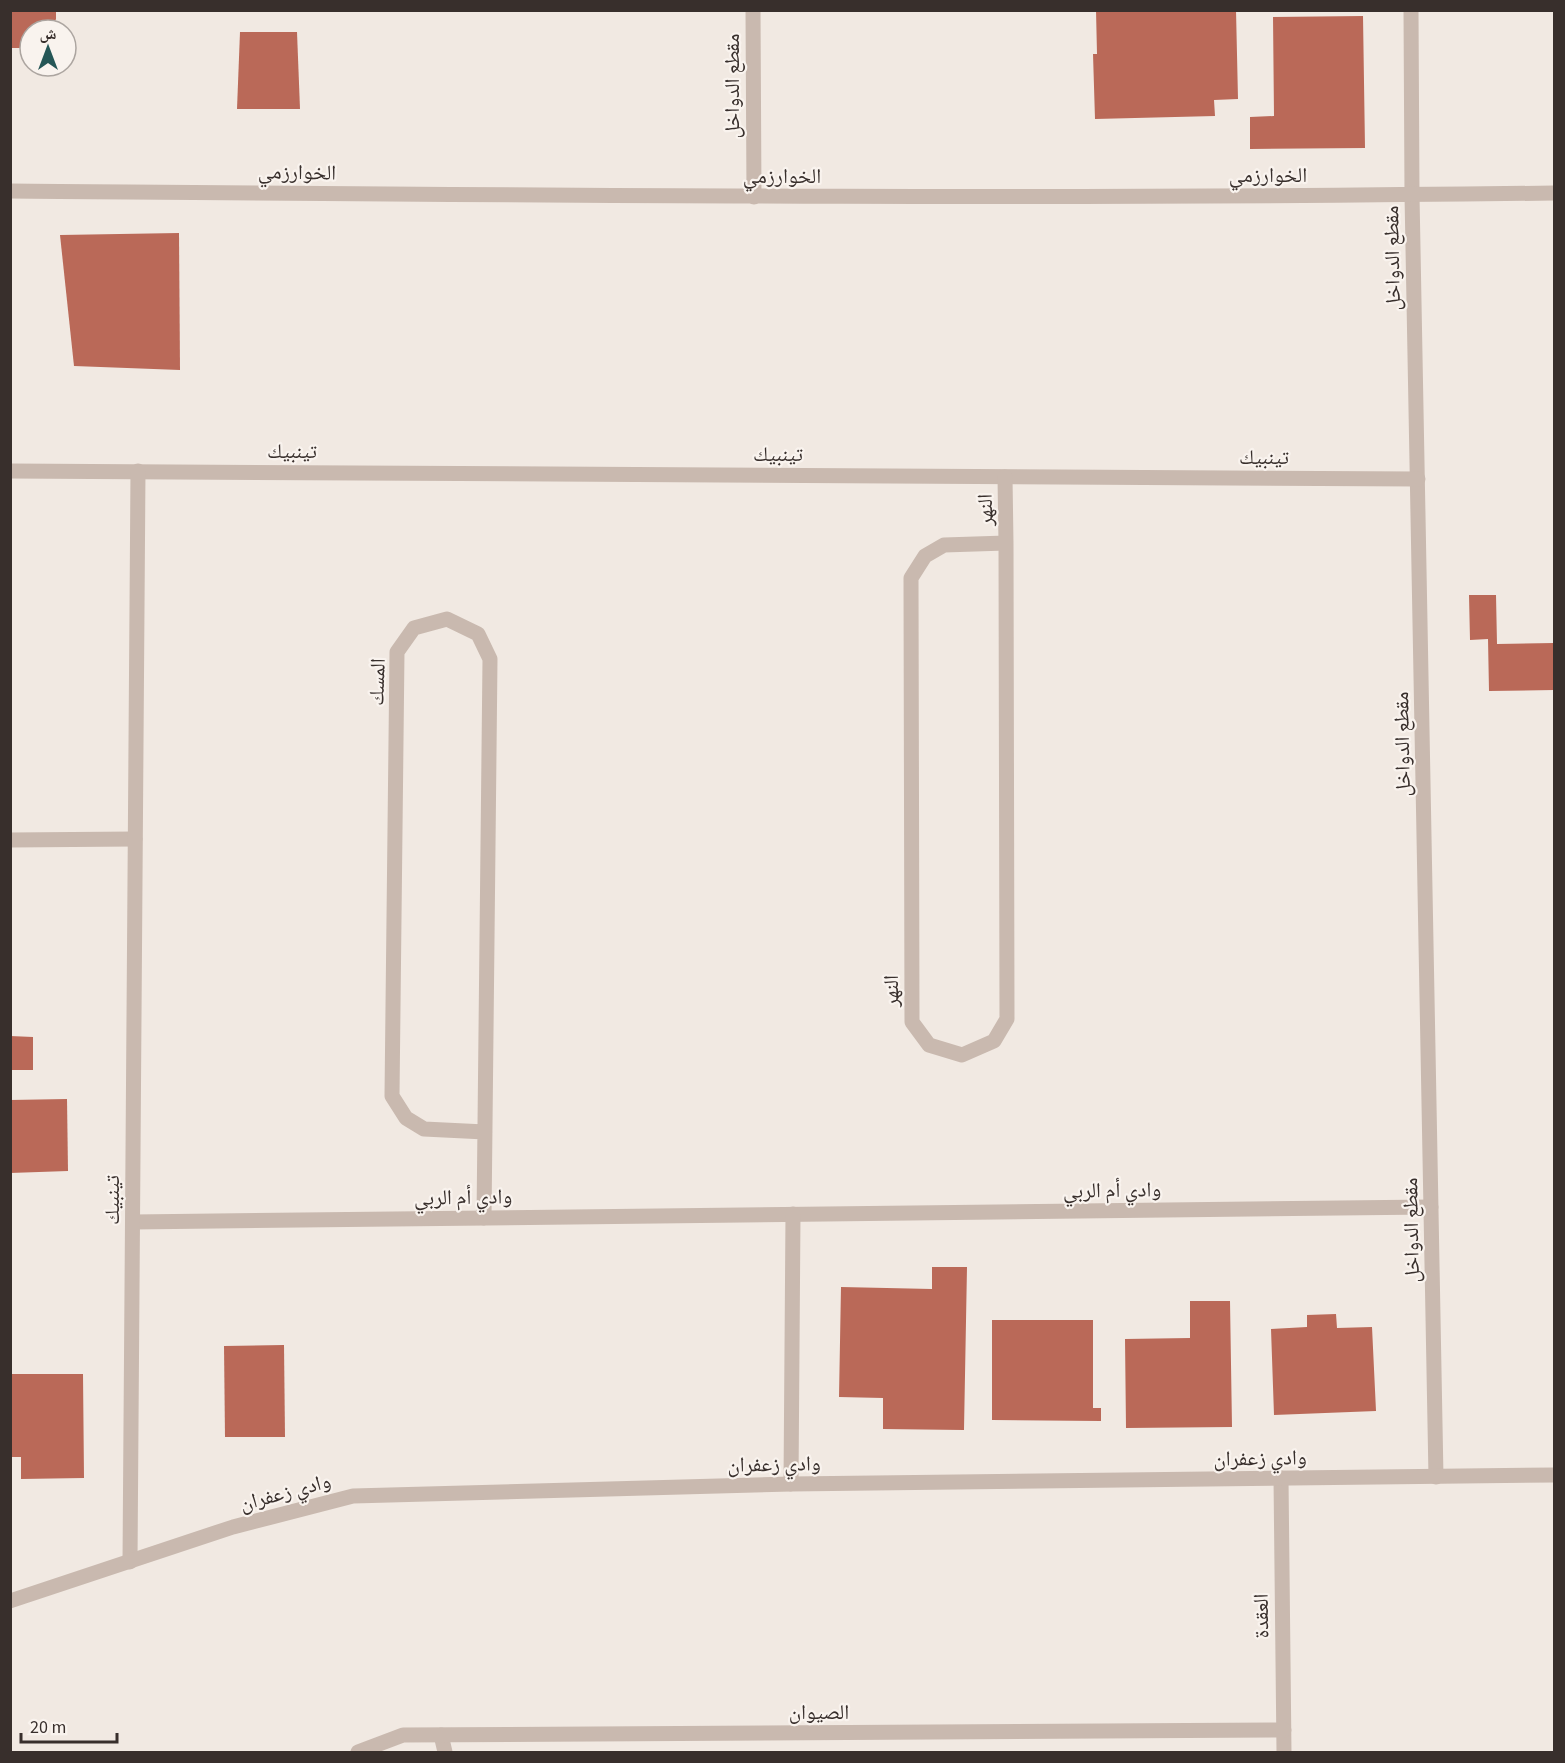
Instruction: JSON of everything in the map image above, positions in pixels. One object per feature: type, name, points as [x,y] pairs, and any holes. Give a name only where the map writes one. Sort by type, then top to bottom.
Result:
[{"type":"street","name":"مقطع الدواخل","points":[[753,10],[754,197]]},
{"type":"street","name":"مقطع الدواخل","points":[[1411,10],[1412,195],[1436,1477]]},
{"type":"street","name":"الخوارزمي","points":[[10,191],[754,197],[1554,193]]},
{"type":"street","name":"تينبيك","points":[[10,471],[1418,479]]},
{"type":"street","name":"تينبيك","points":[[130,1562],[138,471]]},
{"type":"street","name":"النهر","points":[[1005,477],[1006,543],[1007,1018],[994,1041],[962,1055],[929,1045],[912,1022],[911,578],[925,556],[944,545],[1006,543]]},
{"type":"street","name":"المسك","points":[[484,1218],[485,1132],[490,659],[478,634],[447,619],[414,628],[397,652],[392,1096],[406,1118],[424,1129],[485,1132]]},
{"type":"street","points":[[10,840],[135,839]]},
{"type":"street","name":"وادي أم الربي","points":[[133,1222],[1431,1207]]},
{"type":"street","points":[[791,1484],[793,1214]]},
{"type":"street","name":"وادي زعفران","points":[[10,1601],[233,1527],[353,1496],[791,1484],[1554,1475]]},
{"type":"street","name":"العقدة","points":[[1281,1478],[1284,1752]]},
{"type":"street","name":"الصيوان","points":[[358,1752],[403,1735],[1284,1730]]},
{"type":"street","points":[[441,1735],[445,1752]]},
{"type":"building","points":[[10,10],[56,10],[56,18],[18,18],[18,48],[10,48]]},
{"type":"building","points":[[1096,10],[1236,10],[1238,99],[1214,100],[1215,116],[1095,119],[1093,54],[1097,54]]},
{"type":"building","points":[[1363,16],[1365,148],[1250,149],[1250,117],[1274,116],[1273,17]]},
{"type":"building","points":[[240,32],[297,32],[300,109],[237,109]]},
{"type":"building","points":[[179,233],[180,370],[74,366],[60,235]]},
{"type":"building","points":[[1469,595],[1496,595],[1497,644],[1554,643],[1554,690],[1489,691],[1488,639],[1470,640]]},
{"type":"building","points":[[10,1036],[33,1037],[33,1070],[10,1070]]},
{"type":"building","points":[[67,1099],[68,1171],[10,1173],[10,1100]]},
{"type":"building","points":[[932,1267],[967,1267],[964,1430],[883,1429],[883,1398],[839,1397],[841,1287],[932,1289]]},
{"type":"building","points":[[1190,1301],[1230,1301],[1232,1427],[1126,1428],[1125,1339],[1190,1338]]},
{"type":"building","points":[[1336,1314],[1337,1328],[1372,1327],[1376,1411],[1274,1415],[1271,1329],[1307,1327],[1307,1315]]},
{"type":"building","points":[[992,1320],[1093,1320],[1093,1408],[1101,1408],[1101,1421],[992,1420]]},
{"type":"building","points":[[284,1345],[285,1437],[225,1437],[224,1346]]},
{"type":"building","points":[[10,1374],[83,1374],[84,1478],[21,1479],[21,1457],[10,1457]]}]
